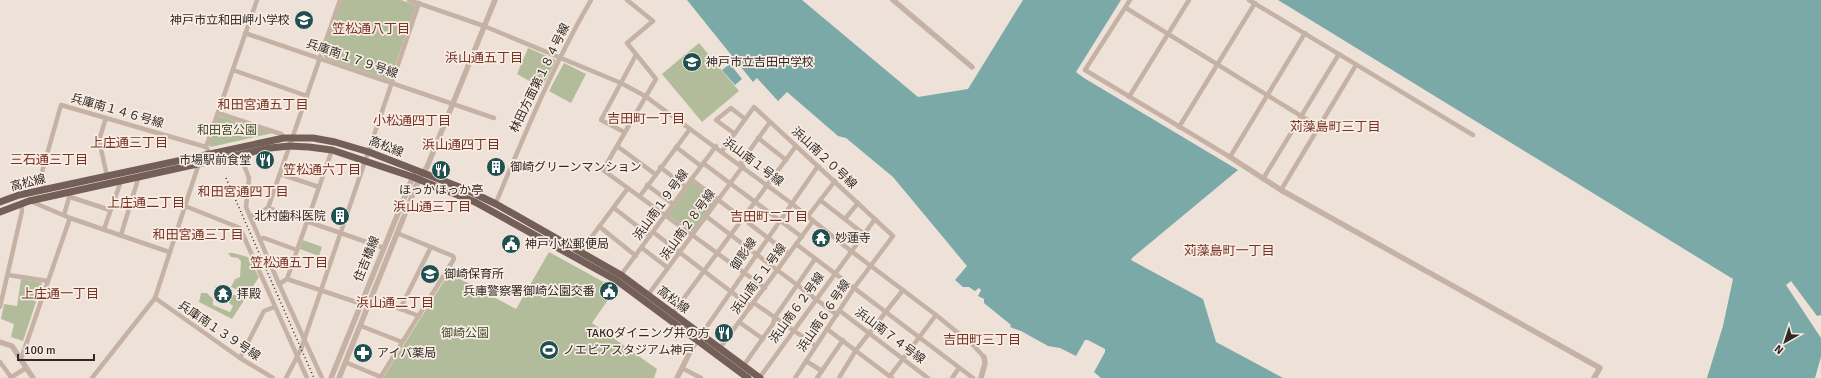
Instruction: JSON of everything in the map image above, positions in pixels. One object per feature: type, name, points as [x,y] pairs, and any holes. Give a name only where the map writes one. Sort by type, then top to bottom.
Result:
[{"type":"main road","name":"高松線","points":[[0,212],[21,203],[70,194],[199,160],[208,150],[284,138],[313,138],[335,142],[369,152],[417,175]]},
{"type":"main road","name":"高松線","points":[[0,202],[19,195],[107,176],[199,160],[240,155],[289,146],[316,147],[332,150],[467,190],[616,280],[699,338],[720,348],[760,378]]},
{"type":"main road","name":"高松線","points":[[494,207],[581,251],[622,275],[673,314],[699,338],[748,378]]},
{"type":"street","points":[[208,150],[218,112],[257,0]]},
{"type":"street","points":[[250,217],[268,208],[340,0]]},
{"type":"street","name":"浜山南１号線","points":[[408,0],[484,26],[621,83],[645,96],[742,165],[851,251],[936,315],[973,345],[984,356]]},
{"type":"street","points":[[417,175],[427,167],[495,0]]},
{"type":"street","name":"林田方面第１８４号線","points":[[494,207],[517,149],[576,26],[591,0]]},
{"type":"street","points":[[627,0],[653,21],[627,43],[656,79],[602,170],[666,214],[765,288]]},
{"type":"street","points":[[893,0],[972,67]]},
{"type":"street","points":[[1130,0],[1085,70],[1230,157],[1281,190],[1600,368],[1594,378]]},
{"type":"street","points":[[1129,97],[1189,0]]},
{"type":"street","points":[[1249,0],[1473,135]]},
{"type":"street","points":[[1179,127],[1255,3]]},
{"type":"street","points":[[286,378],[298,356],[419,4]]},
{"type":"street","points":[[1126,8],[1319,127]]},
{"type":"street","name":"兵庫南１７９号線","points":[[245,33],[494,118]]},
{"type":"street","points":[[1230,157],[1304,33]]},
{"type":"street","points":[[1263,179],[1339,54]]},
{"type":"street","points":[[624,132],[601,120],[636,55]]},
{"type":"street","points":[[1281,190],[1356,65]]},
{"type":"street","points":[[232,70],[307,96]]},
{"type":"street","name":"兵庫南１４６号線","points":[[44,190],[42,172],[61,105],[208,150]]},
{"type":"street","name":"浜山南２０号線","points":[[722,151],[754,107],[893,236],[871,265]]},
{"type":"street","points":[[734,134],[716,120],[731,108],[745,119]]},
{"type":"street","points":[[218,112],[281,134],[284,138]]},
{"type":"street","points":[[106,118],[99,140],[107,176]]},
{"type":"street","name":"浜山南２８号線","points":[[648,295],[731,184],[758,138],[770,122]]},
{"type":"street","points":[[640,196],[660,167],[690,129]]},
{"type":"street","points":[[758,138],[786,160]]},
{"type":"street","points":[[617,146],[655,174]]},
{"type":"street","name":"浜山南１９号線","points":[[622,275],[716,146]]},
{"type":"street","points":[[673,314],[796,146]]},
{"type":"street","points":[[676,147],[731,184],[802,237]]},
{"type":"street","points":[[278,284],[287,279],[332,150]]},
{"type":"street","points":[[240,155],[250,178],[246,207],[278,284],[322,378]]},
{"type":"street","points":[[92,378],[155,298],[199,160]]},
{"type":"street","name":"御影線","points":[[699,338],[818,166]]},
{"type":"street","points":[[660,167],[686,186]]},
{"type":"street","points":[[280,174],[319,187]]},
{"type":"street","name":"住吉橋線","points":[[338,378],[398,233],[417,175]]},
{"type":"street","name":"住吉橋線","points":[[331,378],[384,248],[417,175]]},
{"type":"street","points":[[121,235],[139,176]]},
{"type":"street","points":[[691,179],[789,254]]},
{"type":"street","points":[[104,229],[121,181]]},
{"type":"street","points":[[808,216],[835,181]]},
{"type":"street","points":[[648,185],[673,204]]},
{"type":"street","points":[[581,251],[628,188]]},
{"type":"street","points":[[64,215],[70,194],[110,210]]},
{"type":"street","points":[[820,200],[864,234]]},
{"type":"street","points":[[30,201],[70,218],[169,252]]},
{"type":"street","points":[[0,307],[22,211],[21,203]]},
{"type":"street","points":[[845,219],[858,203]]},
{"type":"street","points":[[185,206],[240,228],[274,307],[286,328],[307,378]]},
{"type":"street","points":[[268,208],[384,248]]},
{"type":"street","points":[[614,208],[680,252],[731,291],[752,305],[775,317],[816,346]]},
{"type":"street","name":"浜山南７４号線","points":[[707,217],[816,300],[870,334],[928,378]]},
{"type":"street","points":[[21,359],[70,218]]},
{"type":"street","name":"浜山南６２号線","points":[[760,378],[875,219]]},
{"type":"street","name":"浜山南５１号線","points":[[720,348],[813,220]]},
{"type":"street","points":[[600,227],[636,256]]},
{"type":"street","points":[[345,362],[381,377],[454,259],[453,256],[398,233]]},
{"type":"street","points":[[260,239],[264,238],[297,250]]},
{"type":"street","points":[[796,244],[973,378]]},
{"type":"street","points":[[400,309],[431,247]]},
{"type":"street","points":[[642,248],[668,268]]},
{"type":"street","points":[[744,365],[774,324],[775,317],[815,259]]},
{"type":"street","name":"浜山南６６号線","points":[[795,378],[854,288],[871,265]]},
{"type":"street","points":[[8,275],[48,281]]},
{"type":"street","points":[[287,279],[368,306]]},
{"type":"street","points":[[839,378],[856,350],[903,290]]},
{"type":"street","name":"兵庫南１３９号線","points":[[155,298],[240,358],[273,378]]},
{"type":"street","points":[[371,298],[419,316]]},
{"type":"street","points":[[240,358],[264,311],[274,307]]},
{"type":"street","points":[[883,378],[890,376],[936,315]]},
{"type":"street","points":[[739,322],[762,339]]},
{"type":"street","points":[[360,326],[402,342]]},
{"type":"street","points":[[827,329],[890,376]]},
{"type":"street","points":[[677,378],[699,338]]},
{"type":"street","points":[[817,378],[843,340]]},
{"type":"street","points":[[0,342],[12,346],[33,378]]},
{"type":"street","points":[[981,378],[985,363],[984,356]]},
{"type":"street","points":[[806,361],[822,372]]},
{"type":"street","points":[[0,362],[11,377],[26,368]]},
{"type":"street","points":[[682,368],[702,378]]},
{"type":"street","points":[[952,378],[959,368]]},
{"type":"green space","points":[[342,0],[401,0],[416,5],[390,80],[325,58],[323,54]]},
{"type":"green space","points":[[699,43],[739,91],[702,122],[662,74]]},
{"type":"green space","points":[[528,48],[556,60],[542,88],[517,74]]},
{"type":"green space","points":[[564,63],[586,74],[571,103],[549,91]]},
{"type":"green space","name":"和田宮公園","points":[[219,116],[273,133],[211,147],[209,145]]},
{"type":"green space","points":[[693,180],[716,200],[693,232],[668,215]]},
{"type":"green space","points":[[303,240],[322,247],[319,256],[300,249]]},
{"type":"green space","name":"御崎公園","points":[[549,252],[609,285],[603,293],[610,297],[592,323],[657,369],[654,378],[383,378],[449,273],[516,309]]},
{"type":"green space","points":[[228,253],[248,257],[259,277],[232,319],[199,302],[201,293],[207,293],[213,299],[213,305],[230,312],[233,306],[229,303],[233,295],[237,295],[238,290],[231,287],[235,279],[240,277],[241,261],[238,258],[231,257]]},
{"type":"green space","points":[[21,279],[40,282],[42,284],[23,341],[11,337],[14,324],[1,319],[4,304],[17,306]]},
{"type":"water","points":[[687,0],[802,0],[918,97],[968,89],[1023,0],[1121,0],[1076,72],[1238,170],[1131,260],[1203,299],[1216,342],[1283,378],[1101,378],[1094,372],[1105,352],[1105,349],[1088,340],[1085,340],[1076,356],[1060,348],[1048,346],[1021,331],[1010,327],[1011,325],[984,303],[984,299],[978,296],[981,290],[979,288],[975,291],[969,287],[963,287],[955,280],[967,266],[893,177],[846,138],[838,136],[787,92],[778,101],[757,78],[753,82]]},
{"type":"water","points":[[1278,0],[1821,0],[1821,315],[1817,316],[1791,281],[1786,285],[1821,338],[1821,357],[1815,378],[1707,378],[1723,326],[1733,279]]},
{"type":"water","points":[[730,64],[742,79],[735,85],[722,70]]},
{"type":"railway","points":[[226,178],[314,378]]},
{"type":"place","name":"神戸市立和田岬小学校","points":[[304,20]]},
{"type":"place","name":"神戸市立吉田中学校","points":[[692,62]]},
{"type":"place","name":"市場駅前食堂","points":[[265,160]]},
{"type":"place","name":"御崎グリーンマンション","points":[[496,167]]},
{"type":"place","name":"ほっかほっか亭","points":[[441,170]]},
{"type":"place","name":"北村歯科医院","points":[[340,216]]},
{"type":"place","name":"妙蓮寺","points":[[821,238]]},
{"type":"place","name":"神戸小松郵便局","points":[[511,244]]},
{"type":"place","name":"御崎保育所","points":[[430,274]]},
{"type":"place","name":"兵庫警察署御崎公園交番","points":[[609,291]]},
{"type":"place","name":"拝殿","points":[[223,294]]},
{"type":"place","name":"TAKOダイニング井の方","points":[[724,333]]},
{"type":"place","name":"ノエビアスタジアム神戸","points":[[549,350]]},
{"type":"place","name":"アイバ薬局","points":[[363,353]]},
{"type":"district","name":"笠松通八丁目","points":[[371,29]]},
{"type":"district","name":"浜山通五丁目","points":[[484,58]]},
{"type":"district","name":"和田宮通五丁目","points":[[263,105]]},
{"type":"district","name":"吉田町一丁目","points":[[646,119]]},
{"type":"district","name":"小松通四丁目","points":[[412,121]]},
{"type":"district","name":"苅藻島町三丁目","points":[[1335,127]]},
{"type":"district","name":"上庄通三丁目","points":[[129,143]]},
{"type":"district","name":"浜山通四丁目","points":[[461,145]]},
{"type":"district","name":"三石通三丁目","points":[[49,160]]},
{"type":"district","name":"笠松通六丁目","points":[[322,170]]},
{"type":"district","name":"和田宮通四丁目","points":[[243,192]]},
{"type":"district","name":"上庄通二丁目","points":[[146,203]]},
{"type":"district","name":"浜山通三丁目","points":[[432,207]]},
{"type":"district","name":"吉田町二丁目","points":[[769,217]]},
{"type":"district","name":"和田宮通三丁目","points":[[198,235]]},
{"type":"district","name":"苅藻島町一丁目","points":[[1229,251]]},
{"type":"district","name":"笠松通五丁目","points":[[289,263]]},
{"type":"district","name":"上庄通一丁目","points":[[60,294]]},
{"type":"district","name":"浜山通二丁目","points":[[395,303]]},
{"type":"district","name":"吉田町三丁目","points":[[982,340]]}]
